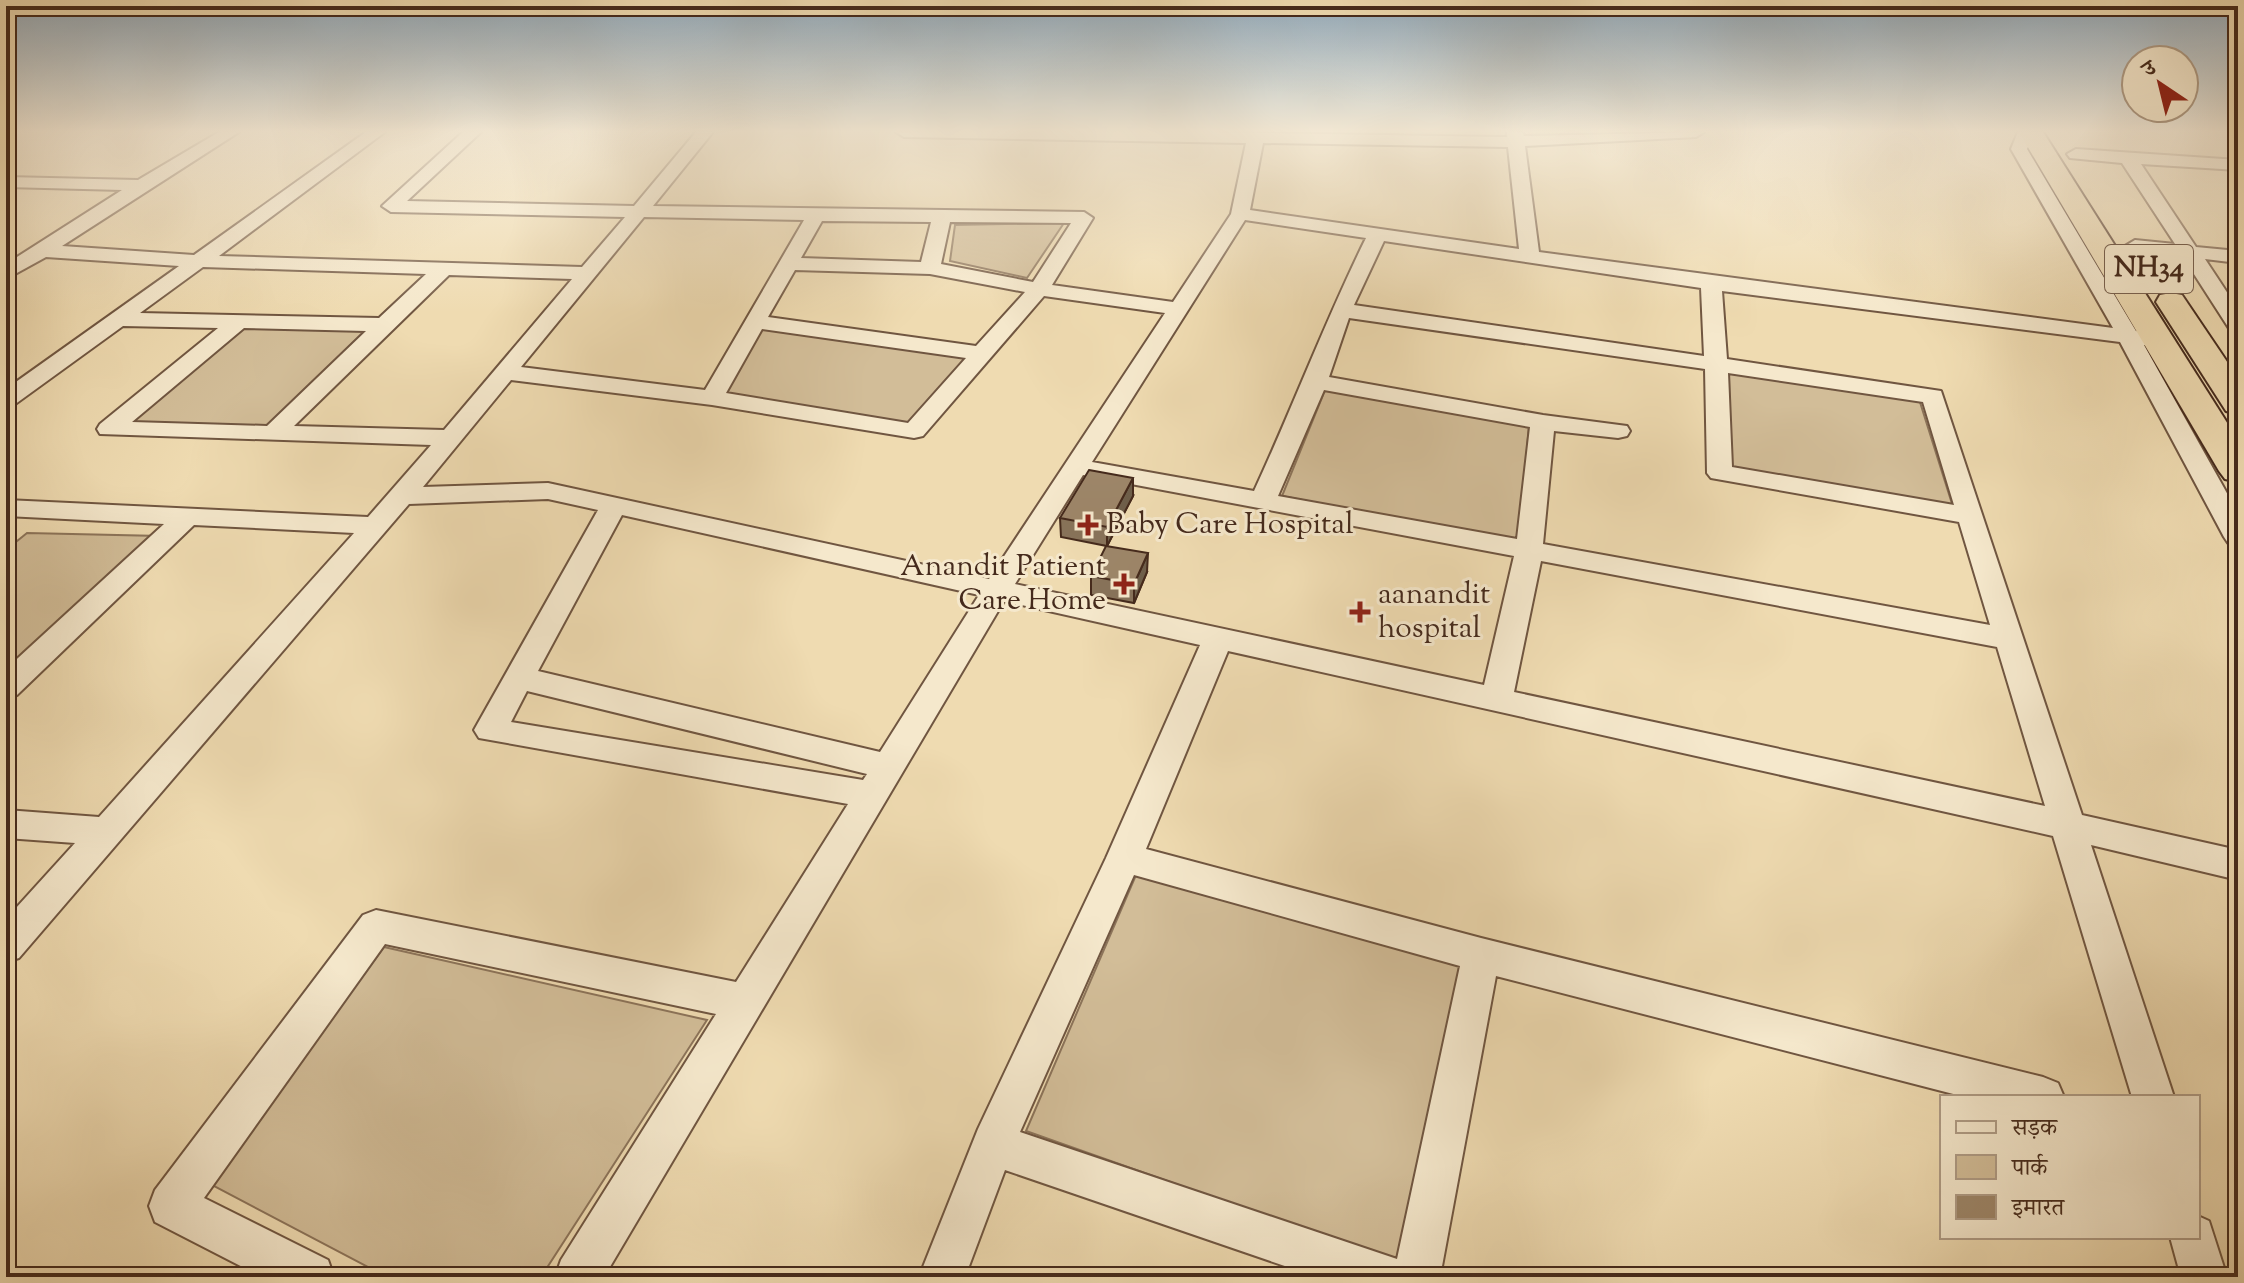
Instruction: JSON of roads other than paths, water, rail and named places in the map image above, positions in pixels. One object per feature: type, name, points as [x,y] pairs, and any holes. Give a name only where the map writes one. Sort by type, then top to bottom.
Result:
[{"type":"highway","name":"NH34","points":[[2062,192],[2144,338],[2238,471]]},
{"type":"highway","name":"NH34","points":[[2100,192],[2238,404]]},
{"type":"street","points":[[6,273],[132,192]]},
{"type":"street","points":[[6,400],[293,192]]},
{"type":"street","points":[[407,192],[391,206],[1084,218],[1039,289],[914,431],[712,398],[506,372]]},
{"type":"street","points":[[6,946],[402,496],[655,192]]},
{"type":"street","points":[[578,1277],[997,589],[1079,467],[1240,214],[1244,192]]},
{"type":"street","points":[[1522,192],[1530,256]]},
{"type":"street","points":[[2149,192],[2235,317]]},
{"type":"street","points":[[1240,214],[1711,283],[2144,338],[2238,537]]},
{"type":"street","points":[[712,398],[816,215]]},
{"type":"street","points":[[930,268],[942,216]]},
{"type":"street","points":[[1263,501],[1316,382],[1341,310],[1378,234]]},
{"type":"street","points":[[2135,246],[2238,257]]},
{"type":"street","points":[[6,250],[197,261],[588,273]]},
{"type":"street","points":[[788,264],[930,268],[1039,289],[1180,309]]},
{"type":"street","points":[[273,433],[444,268]]},
{"type":"street","points":[[1711,283],[1720,473],[1971,516]]},
{"type":"street","points":[[2174,306],[2235,317]]},
{"type":"street","points":[[1341,310],[1933,396],[2152,1095]]},
{"type":"street","points":[[117,319],[385,325]]},
{"type":"street","points":[[238,322],[109,429],[450,438]]},
{"type":"street","points":[[755,322],[983,354]]},
{"type":"street","points":[[1316,382],[1543,422],[1618,431]]},
{"type":"street","points":[[1497,699],[1529,550],[1543,422]]},
{"type":"street","points":[[1079,467],[2009,639]]},
{"type":"street","points":[[402,496],[548,491],[2238,865]]},
{"type":"street","points":[[614,505],[490,730],[880,781]]},
{"type":"street","points":[[11,513],[375,526]]},
{"type":"street","points":[[6,687],[187,517]]},
{"type":"street","points":[[942,1277],[993,1144],[1124,858],[1218,638]]},
{"type":"street","points":[[519,678],[880,781]]},
{"type":"street","points":[[6,824],[107,831]]},
{"type":"street","points":[[1124,858],[1481,955],[2035,1095]]},
{"type":"street","points":[[311,1277],[171,1206],[376,926],[745,1002]]},
{"type":"street","points":[[1417,1277],[1481,955]]},
{"type":"street","points":[[993,1144],[1385,1277]]},
{"type":"street","points":[[2194,1239],[2204,1277]]},
{"type":"place","name":"Baby Care Hospital","points":[[1088,525]]},
{"type":"place","name":"Anandit Patient Care Home","points":[[1124,584]]},
{"type":"place","name":"aanandit hospital","points":[[1360,612]]}]
